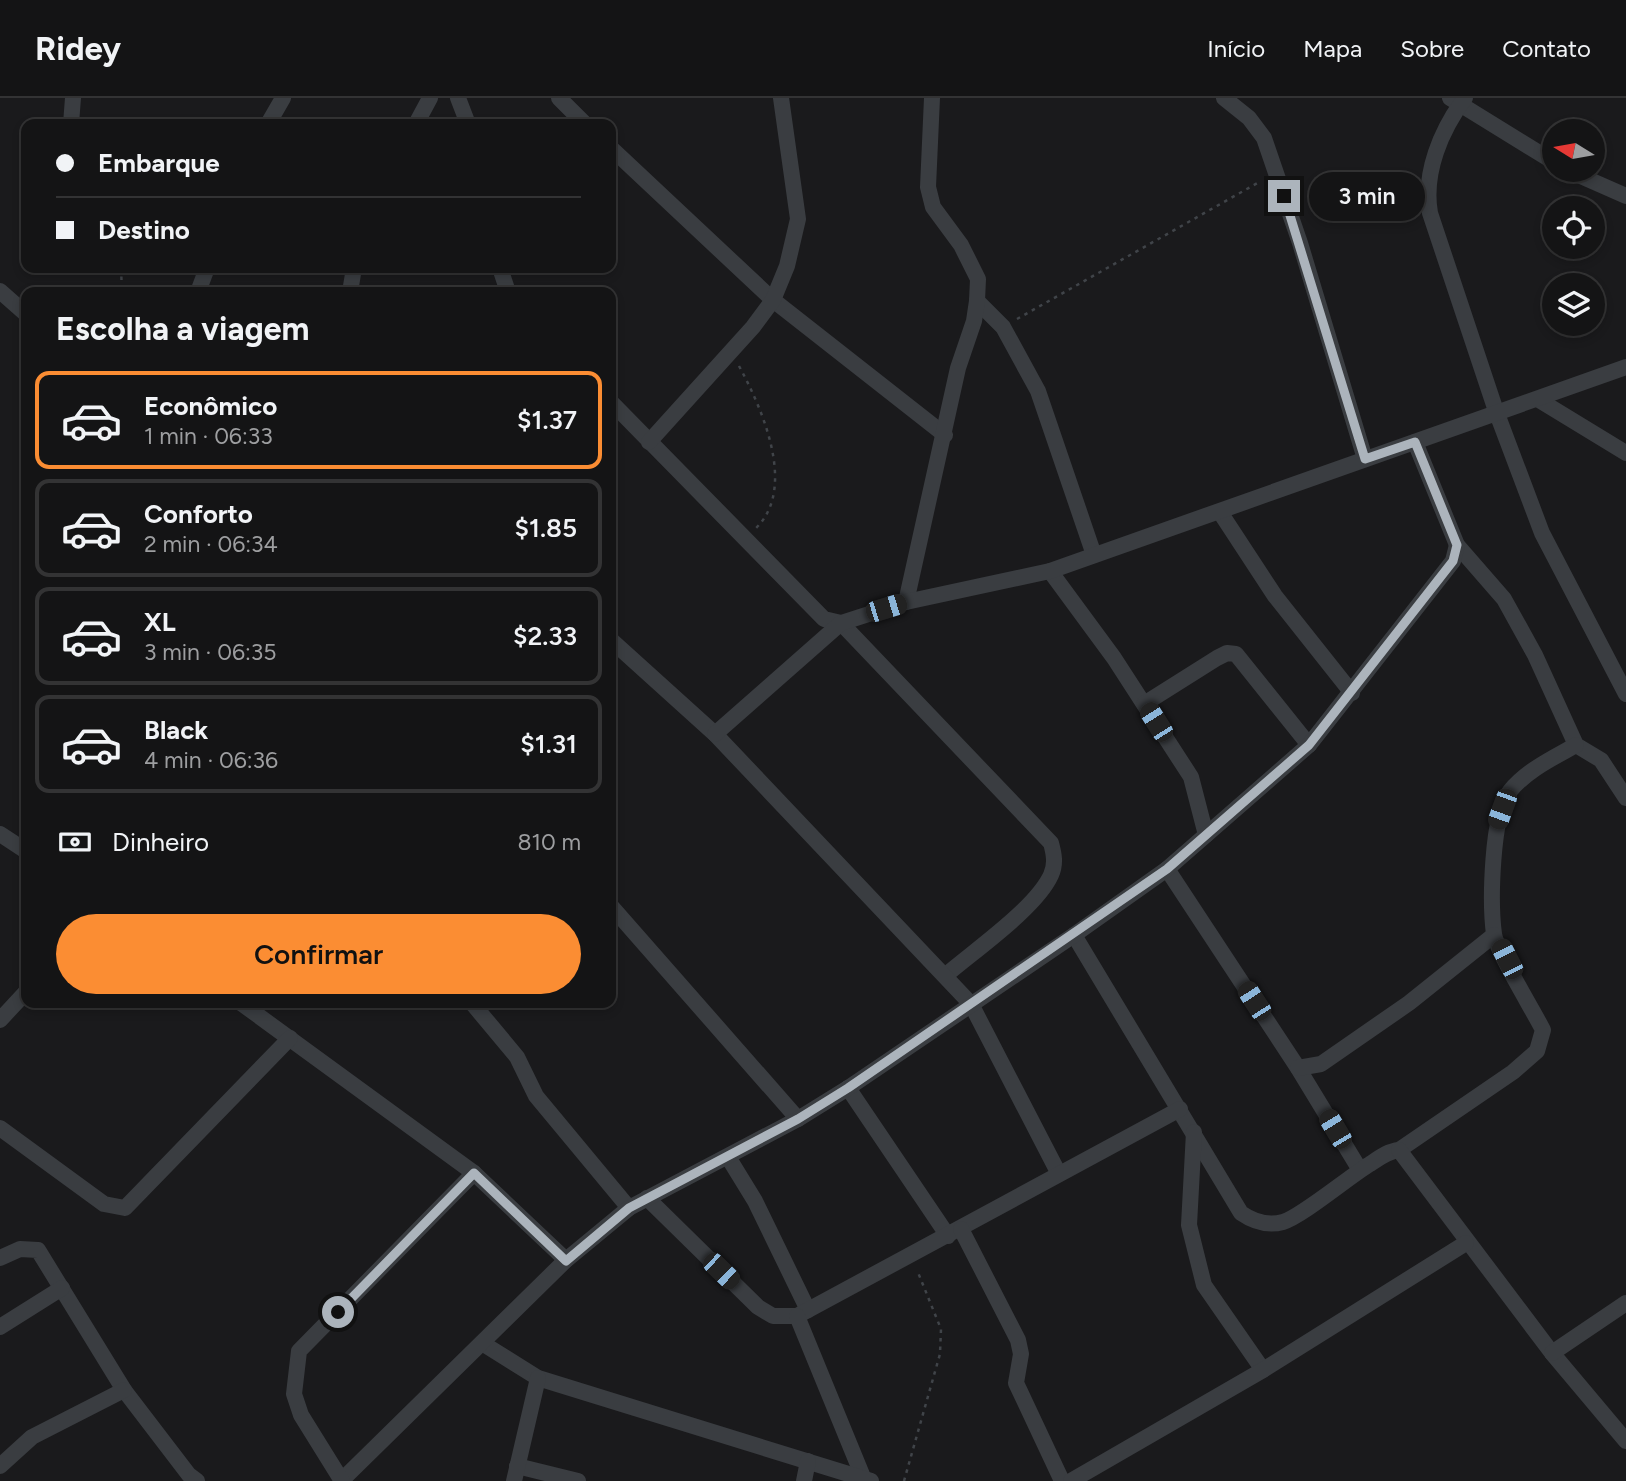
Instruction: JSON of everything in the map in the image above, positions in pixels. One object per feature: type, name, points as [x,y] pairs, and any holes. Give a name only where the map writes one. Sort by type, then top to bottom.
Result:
[{"type":"street","points":[[71,119],[73,98]]},
{"type":"street","points":[[271,119],[283,98]]},
{"type":"street","points":[[419,119],[430,98]]},
{"type":"street","points":[[457,98],[466,119]]},
{"type":"street","points":[[559,98],[580,119]]},
{"type":"street","points":[[649,442],[732,354],[773,300],[787,266],[797,219],[781,98]]},
{"type":"street","points":[[906,602],[958,368],[974,321],[977,301],[978,279],[961,245],[933,207],[928,187],[932,98]]},
{"type":"street","points":[[1224,98],[1249,118],[1264,138],[1365,459]]},
{"type":"street","points":[[1542,154],[1458,100],[1428,173],[1426,192],[1430,213],[1496,411],[1542,533],[1626,694]]},
{"type":"street","points":[[616,153],[773,300],[945,435]]},
{"type":"street","points":[[1594,182],[1626,196]]},
{"type":"street","points":[[0,291],[21,310]]},
{"type":"street","points":[[977,301],[1003,327],[1038,391],[1094,555]]},
{"type":"street","points":[[715,734],[841,623],[906,602],[1049,571],[1496,411],[1539,400],[1626,368]]},
{"type":"street","points":[[1539,400],[1626,453]]},
{"type":"street","points":[[616,407],[824,619],[841,623],[1051,843],[1055,859],[1052,873],[1039,895],[946,975]]},
{"type":"street","points":[[1415,442],[1457,545],[1504,599],[1535,655],[1576,745],[1601,760],[1626,798]]},
{"type":"street","points":[[1220,512],[1275,596],[1352,693]]},
{"type":"street","points":[[474,1173],[299,1351],[293,1394],[301,1415],[342,1481],[566,1261],[629,1208],[798,1119],[848,1088],[1167,869],[1309,745],[1453,561],[1457,545]]},
{"type":"street","points":[[1049,571],[1144,704],[1191,777],[1206,835]]},
{"type":"street","points":[[616,645],[715,734],[971,1004],[1059,1174]]},
{"type":"street","points":[[1144,704],[1217,658],[1227,653],[1236,654],[1309,745]]},
{"type":"street","points":[[1074,935],[1241,1213],[1252,1220],[1268,1224],[1286,1221],[1360,1170],[1391,1151],[1399,1150],[1513,1072],[1537,1051],[1542,1042],[1543,1030],[1494,935],[1493,863],[1497,824],[1508,794],[1525,775],[1576,745]]},
{"type":"street","points":[[1,836],[21,848]]},
{"type":"street","points":[[1167,869],[1298,1068],[1360,1170]]},
{"type":"street","points":[[616,912],[798,1119]]},
{"type":"street","points":[[1298,1068],[1321,1064],[1409,1003],[1494,935]]},
{"type":"street","points":[[0,1020],[21,997]]},
{"type":"street","points":[[248,1008],[474,1173],[566,1261]]},
{"type":"street","points":[[476,1008],[517,1057],[536,1096],[629,1208]]},
{"type":"street","points":[[0,1128],[104,1204],[125,1208],[290,1038]]},
{"type":"street","points":[[848,1088],[954,1232],[1018,1340],[1021,1354],[1016,1383],[1062,1481]]},
{"type":"street","points":[[647,1198],[758,1307],[773,1316],[802,1313],[1180,1109]]},
{"type":"street","points":[[1194,1132],[1189,1225],[1203,1285],[1263,1370]]},
{"type":"street","points":[[1399,1150],[1466,1243],[1552,1353],[1626,1441]]},
{"type":"street","points":[[728,1157],[755,1201],[867,1479]]},
{"type":"street","points":[[1071,1481],[1263,1370],[1466,1243]]},
{"type":"street","points":[[0,1258],[20,1249],[38,1250],[124,1390],[188,1479]]},
{"type":"street","points":[[0,1327],[62,1288]]},
{"type":"street","points":[[1552,1353],[1626,1303]]},
{"type":"street","points":[[482,1343],[538,1378],[867,1479]]},
{"type":"street","points":[[538,1378],[516,1474],[578,1481]]},
{"type":"street","points":[[0,1466],[32,1437],[124,1390]]},
{"type":"street","points":[[804,1481],[808,1461]]},
{"type":"path","points":[[1003,327],[1276,172]]},
{"type":"path","points":[[732,354],[756,398],[772,453],[774,486],[770,507],[763,521],[745,538]]},
{"type":"path","points":[[904,1481],[940,1354],[941,1329],[910,1255]]},
{"type":"route","points":[[338,1312],[474,1173],[566,1261],[629,1208],[798,1119],[1074,935],[1167,869],[1309,745],[1453,561],[1457,545],[1415,442],[1365,459],[1284,196]]}]
